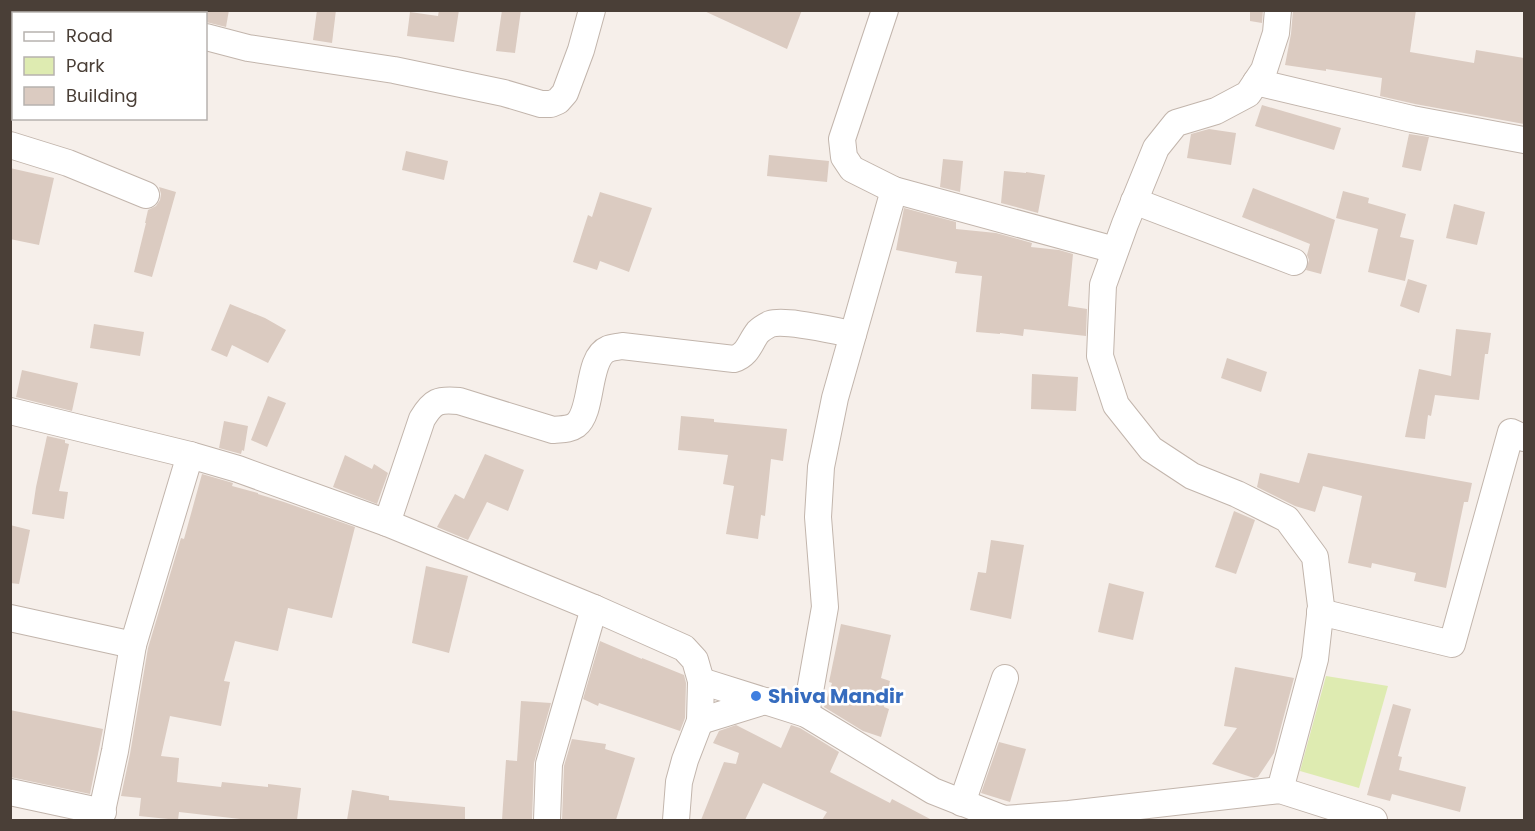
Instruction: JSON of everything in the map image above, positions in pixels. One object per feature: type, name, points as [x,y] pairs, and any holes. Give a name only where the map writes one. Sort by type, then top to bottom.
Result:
[{"type":"street","points":[[207,37],[248,48],[394,70],[504,93],[541,104],[551,104],[565,93],[581,50],[592,10]]},
{"type":"street","points":[[885,10],[842,139],[844,157],[852,169],[894,190],[1115,250]]},
{"type":"street","points":[[1278,10],[1276,33],[1264,70],[1248,94],[1216,111],[1176,123],[1156,148],[1103,285],[1100,356],[1116,405],[1151,449],[1192,476],[1237,494],[1287,519],[1315,557],[1321,606],[1315,659],[1280,790]]},
{"type":"street","points":[[1256,82],[1412,119],[1524,140]]},
{"type":"street","points":[[10,145],[68,163],[146,195]]},
{"type":"street","points":[[806,714],[825,607],[818,517],[821,466],[835,398],[894,190]]},
{"type":"street","points":[[1134,201],[1294,262]]},
{"type":"street","points":[[387,523],[422,419],[429,407],[437,402],[459,401],[553,430],[567,429],[579,423],[599,356],[607,349],[622,346],[734,359],[745,353],[760,331],[768,324],[795,324],[853,334]]},
{"type":"street","points":[[10,411],[190,455],[248,472],[387,523],[594,608],[684,648],[695,660],[701,681],[700,720],[684,760],[679,782],[676,820]]},
{"type":"street","points":[[1320,612],[1452,644],[1511,432],[1524,438]]},
{"type":"street","points":[[10,792],[102,816],[116,751],[133,645],[190,455]]},
{"type":"street","points":[[547,820],[549,764],[594,608]]},
{"type":"street","points":[[10,618],[133,645]]},
{"type":"street","points":[[962,803],[1005,678]]},
{"type":"street","points":[[701,681],[806,714],[933,791],[1004,819],[1069,814],[1280,790],[1344,815],[1374,820]]},
{"type":"street","points":[[700,720],[765,701]]},
{"type":"green space","points":[[1326,676],[1388,686],[1359,788],[1300,771]]},
{"type":"building","points":[[206,10],[229,10],[226,27],[207,22]]},
{"type":"building","points":[[317,10],[336,10],[332,43],[313,40]]},
{"type":"building","points":[[439,10],[459,10],[454,42],[407,36],[410,12],[438,16]]},
{"type":"building","points":[[502,10],[521,10],[515,53],[496,51]]},
{"type":"building","points":[[702,10],[802,10],[787,49]]},
{"type":"building","points":[[1250,10],[1263,10],[1262,23],[1250,21]]},
{"type":"building","points":[[1293,10],[1416,10],[1410,52],[1474,63],[1476,50],[1524,58],[1524,124],[1380,96],[1382,78],[1285,65]]},
{"type":"building","points":[[1262,105],[1341,128],[1334,150],[1255,126]]},
{"type":"building","points":[[1209,129],[1236,133],[1231,165],[1187,158],[1191,134]]},
{"type":"building","points":[[1409,134],[1429,137],[1421,171],[1402,167]]},
{"type":"building","points":[[406,151],[448,161],[444,180],[402,170]]},
{"type":"building","points":[[769,155],[829,161],[827,182],[767,176]]},
{"type":"building","points":[[943,159],[963,161],[960,192],[940,187]]},
{"type":"building","points":[[10,168],[54,178],[39,245],[10,239]]},
{"type":"building","points":[[1004,171],[1045,175],[1038,213],[1001,203]]},
{"type":"building","points":[[159,187],[176,192],[152,277],[134,272],[148,210],[156,206],[160,200]]},
{"type":"building","points":[[1253,188],[1335,220],[1321,274],[1306,270],[1310,244],[1242,217]]},
{"type":"building","points":[[1343,191],[1369,198],[1368,203],[1406,214],[1400,237],[1414,240],[1405,281],[1368,272],[1378,229],[1336,218]]},
{"type":"building","points":[[600,192],[652,208],[629,272],[600,261],[597,270],[573,262],[588,215],[592,217]]},
{"type":"building","points":[[1454,204],[1485,212],[1477,245],[1446,238]]},
{"type":"building","points":[[904,208],[956,222],[956,229],[996,233],[1032,243],[1031,247],[1073,254],[1068,306],[1087,309],[1086,336],[1024,329],[1023,336],[976,332],[982,276],[955,273],[957,262],[896,250]]},
{"type":"building","points":[[1408,279],[1427,285],[1419,313],[1400,306]]},
{"type":"building","points":[[230,304],[265,318],[286,330],[268,363],[232,345],[227,357],[211,350]]},
{"type":"building","points":[[94,324],[144,332],[140,356],[90,348]]},
{"type":"building","points":[[1456,329],[1491,333],[1488,354],[1485,354],[1479,400],[1435,395],[1431,416],[1428,415],[1425,439],[1405,437],[1419,369],[1451,376]]},
{"type":"building","points":[[1227,358],[1267,372],[1261,392],[1221,378]]},
{"type":"building","points":[[22,370],[78,383],[72,411],[16,397]]},
{"type":"building","points":[[1032,374],[1078,377],[1076,411],[1031,409]]},
{"type":"building","points":[[268,396],[286,403],[267,447],[251,440]]},
{"type":"building","points":[[681,416],[714,419],[714,422],[787,429],[783,461],[771,459],[765,516],[761,515],[758,539],[726,534],[734,486],[723,484],[728,455],[678,450]]},
{"type":"building","points":[[224,421],[248,426],[244,451],[242,450],[241,454],[219,448]]},
{"type":"building","points":[[47,436],[65,440],[65,443],[69,444],[59,491],[68,492],[64,519],[32,514]]},
{"type":"building","points":[[1308,453],[1472,483],[1468,502],[1464,502],[1446,588],[1414,581],[1416,573],[1372,563],[1371,568],[1348,563],[1362,496],[1323,486],[1315,512],[1295,506],[1257,487],[1260,473],[1299,483]]},
{"type":"building","points":[[485,454],[524,470],[508,511],[487,502],[468,540],[437,527],[455,494],[464,499]]},
{"type":"building","points":[[345,455],[372,469],[374,464],[388,473],[377,504],[333,487]]},
{"type":"building","points":[[202,474],[355,527],[332,618],[288,608],[278,651],[235,641],[224,681],[230,682],[221,726],[170,716],[161,756],[179,758],[177,782],[221,787],[222,782],[301,788],[297,820],[249,820],[179,812],[178,820],[139,816],[141,798],[121,796],[148,648],[181,538],[184,539]]},
{"type":"building","points":[[1234,511],[1255,520],[1236,574],[1215,567]]},
{"type":"building","points":[[10,525],[30,530],[19,584],[10,583]]},
{"type":"building","points":[[991,540],[1024,545],[1011,619],[970,610],[978,572],[986,573]]},
{"type":"building","points":[[426,566],[468,576],[449,653],[412,643]]},
{"type":"building","points":[[1109,583],[1144,592],[1133,640],[1098,632]]},
{"type":"building","points":[[841,624],[891,635],[881,678],[890,681],[884,707],[889,709],[881,737],[863,731],[824,707],[832,683],[829,682]]},
{"type":"building","points":[[600,641],[684,675],[686,683],[685,718],[680,731],[599,703],[598,706],[583,699]]},
{"type":"building","points":[[1235,667],[1294,678],[1274,753],[1258,777],[1254,778],[1212,764],[1237,728],[1224,726]]},
{"type":"building","points":[[521,701],[551,703],[534,763],[532,820],[502,820],[506,760],[517,761]]},
{"type":"building","points":[[1393,704],[1411,709],[1398,756],[1402,757],[1399,770],[1466,787],[1460,812],[1392,794],[1390,801],[1367,795]]},
{"type":"building","points":[[10,710],[103,729],[90,794],[10,777]]},
{"type":"building","points":[[736,725],[781,748],[791,725],[800,728],[839,752],[830,772],[890,803],[892,799],[932,820],[822,820],[827,812],[763,783],[745,820],[701,820],[724,762],[736,764],[739,753],[713,743],[719,731]]},
{"type":"building","points":[[572,739],[606,744],[605,749],[635,758],[616,820],[562,820],[564,766]]},
{"type":"building","points":[[999,742],[1026,749],[1010,802],[981,793]]},
{"type":"building","points":[[352,790],[389,796],[389,800],[465,807],[465,820],[347,820]]},
{"type":"place","name":"Shiva Mandir","points":[[756,696]]}]
